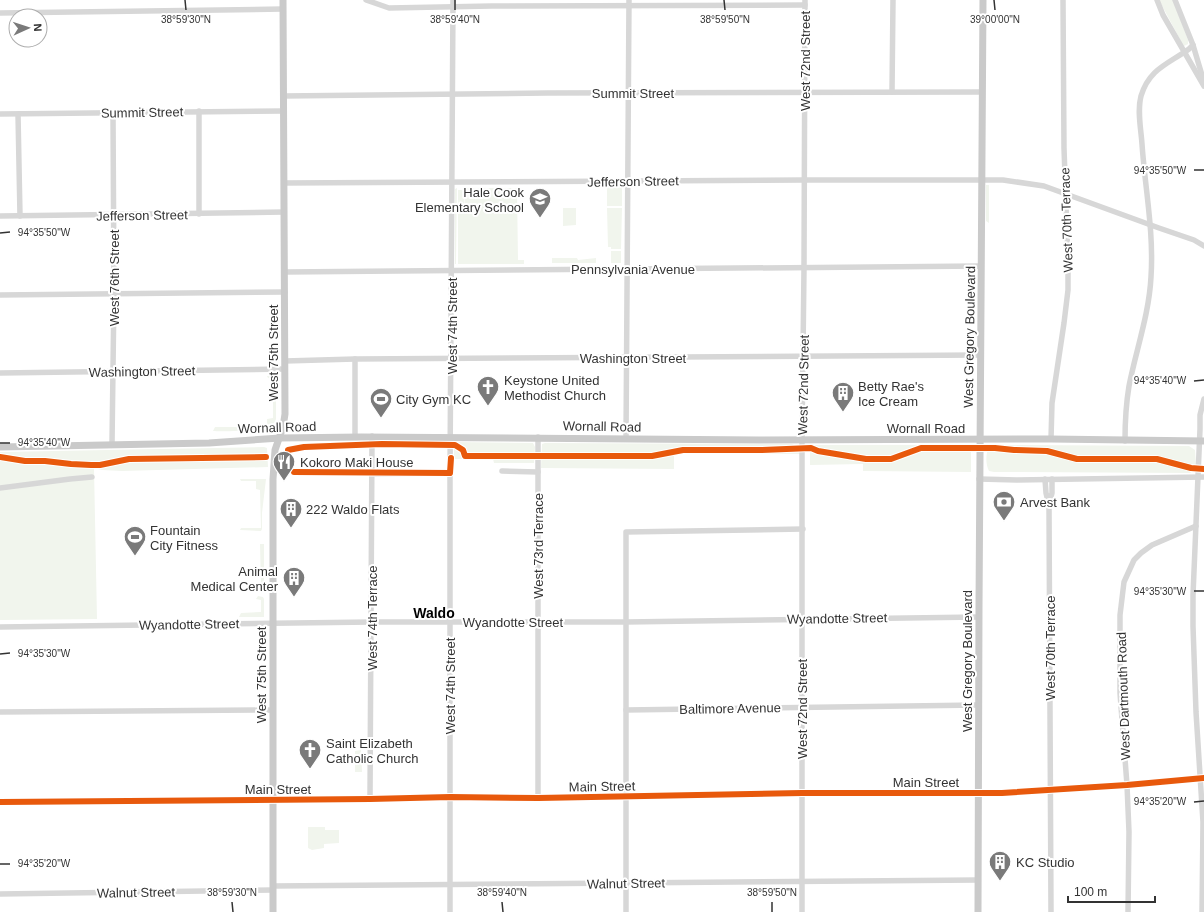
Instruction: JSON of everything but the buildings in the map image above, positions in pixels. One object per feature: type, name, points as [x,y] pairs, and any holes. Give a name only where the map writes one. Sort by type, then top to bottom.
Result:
[{"type":"main road","name":"West 75th Street","points":[[273,912],[273,479],[275,450],[280,438],[286,414],[283,0]]},
{"type":"main road","name":"West Gregory Boulevard","points":[[978,912],[979,479],[983,0]]},
{"type":"main road","name":"Wornall Road","points":[[0,447],[209,443],[280,438],[372,436],[802,440],[1051,439],[1202,441]]},
{"type":"street","points":[[366,0],[389,8],[629,3],[805,2]]},
{"type":"street","name":"West 74th Street","points":[[450,912],[450,474],[454,0]]},
{"type":"street","points":[[892,92],[893,0]]},
{"type":"street","name":"West 70th Terrace","points":[[1051,439],[1052,403],[1063,335],[1068,290],[1064,148],[1063,0]]},
{"type":"street","points":[[1156,0],[1184,53],[1204,86]]},
{"type":"street","points":[[1175,0],[1193,45],[1204,82]]},
{"type":"street","name":"West 72nd Street","points":[[802,912],[802,440],[805,2]]},
{"type":"street","points":[[626,438],[629,3]]},
{"type":"street","points":[[0,13],[283,8]]},
{"type":"street","points":[[1125,441],[1129,386],[1145,319],[1149,295],[1152,252],[1140,123],[1141,96],[1153,73],[1184,53],[1193,45]]},
{"type":"street","name":"Summit Street","points":[[283,96],[547,93],[982,92]]},
{"type":"street","name":"Summit Street","points":[[0,114],[284,111]]},
{"type":"street","name":"West 76th Street","points":[[112,444],[114,293],[113,112]]},
{"type":"street","points":[[199,112],[199,214]]},
{"type":"street","points":[[18,114],[20,216]]},
{"type":"street","name":"Jefferson Street","points":[[284,183],[982,180],[1044,186],[1194,240]]},
{"type":"street","name":"Jefferson Street","points":[[0,216],[284,212]]},
{"type":"street","points":[[1194,240],[1204,239]]},
{"type":"street","points":[[1194,240],[1204,246]]},
{"type":"street","name":"Pennsylvania Avenue","points":[[284,272],[981,266]]},
{"type":"street","points":[[0,295],[284,292]]},
{"type":"street","name":"Washington Street","points":[[285,361],[452,358],[980,355]]},
{"type":"street","points":[[355,359],[355,437]]},
{"type":"street","name":"Washington Street","points":[[0,373],[285,369]]},
{"type":"street","points":[[1202,912],[1202,778],[1194,674],[1193,626],[1196,526],[1201,477],[1202,441],[1200,415],[1204,399]]},
{"type":"street","name":"West 74th Terrace","points":[[370,799],[372,436]]},
{"type":"street","name":"West 73rd Terrace","points":[[538,438],[538,798]]},
{"type":"street","points":[[502,471],[538,472]]},
{"type":"street","points":[[372,474],[450,474]]},
{"type":"street","points":[[979,479],[1045,480],[1201,477]]},
{"type":"street","points":[[0,488],[70,479],[92,478]]},
{"type":"street","name":"West 70th Terrace","points":[[1049,505],[1052,493],[1052,479]]},
{"type":"street","name":"West 70th Terrace","points":[[1045,480],[1049,505],[1052,912]]},
{"type":"street","name":"West Dartmouth Road","points":[[1128,912],[1129,832],[1120,693],[1120,615],[1124,582],[1134,560],[1142,552],[1157,543],[1196,526]]},
{"type":"street","points":[[626,912],[626,532],[803,530]]},
{"type":"street","name":"Wyandotte Street","points":[[0,627],[372,622],[626,622],[803,618],[979,617]]},
{"type":"street","name":"Baltimore Avenue","points":[[626,710],[979,706]]},
{"type":"street","points":[[0,712],[272,710]]},
{"type":"street","name":"Main Street","points":[[0,802],[450,797],[538,798],[802,793],[978,793],[1051,791],[1202,778]]},
{"type":"street","name":"Walnut Street","points":[[0,894],[450,885],[978,880]]},
{"type":"shaded area","points":[[1159,0],[1173,0],[1188,40],[1188,44],[1183,45]]},
{"type":"shaded area","points":[[986,185],[989,185],[989,223],[986,221]]},
{"type":"shaded area","points":[[607,187],[622,187],[622,206],[607,206]]},
{"type":"shaded area","points":[[457,188],[456,264],[455,264],[455,189]]},
{"type":"shaded area","points":[[462,188],[523,188],[517,190],[518,260],[524,260],[524,264],[458,264],[458,190],[464,190],[464,214],[465,190],[469,190]]},
{"type":"shaded area","points":[[563,208],[576,208],[576,225],[563,226]]},
{"type":"shaded area","points":[[607,208],[622,208],[621,249],[611,249],[611,247],[608,247]]},
{"type":"shaded area","points":[[611,251],[621,251],[621,263],[611,263]]},
{"type":"shaded area","points":[[552,258],[577,258],[578,260],[596,258],[596,263],[552,263]]},
{"type":"shaded area","points":[[267,376],[276,376],[275,422],[270,426],[251,430],[213,431],[215,427],[246,427],[267,424],[267,419],[273,418],[273,379],[268,378]]},
{"type":"shaded area","points":[[456,442],[533,443],[535,447],[534,463],[494,463],[493,459],[454,459],[454,445]]},
{"type":"shaded area","points":[[542,444],[792,444],[798,447],[800,454],[674,454],[674,469],[541,468]]},
{"type":"shaded area","points":[[815,445],[967,445],[971,451],[971,472],[863,471],[863,464],[810,465],[810,449]]},
{"type":"shaded area","points":[[989,446],[1189,446],[1195,450],[1196,465],[1194,470],[1190,473],[994,472],[989,471],[986,462]]},
{"type":"shaded area","points":[[267,448],[268,467],[122,471],[94,468],[97,619],[0,620],[0,452]]},
{"type":"shaded area","points":[[240,479],[266,479],[261,531],[240,530],[241,528],[261,528],[260,490],[256,489],[256,481],[241,481]]},
{"type":"shaded area","points":[[260,544],[264,544],[263,588],[259,588],[259,585],[261,584]]},
{"type":"shaded area","points":[[258,596],[263,597],[264,599],[264,617],[239,617],[241,613],[261,612],[261,600],[256,599]]},
{"type":"shaded area","points":[[361,750],[362,772],[355,772],[355,751]]},
{"type":"shaded area","points":[[308,827],[325,827],[325,830],[339,830],[339,843],[324,844],[324,848],[312,850],[308,848]]},
{"type":"cycle path","points":[[288,450],[304,447],[382,444],[455,445],[463,450],[465,456],[652,456],[683,450],[761,450],[811,448],[818,451],[866,459],[891,459],[921,448],[995,448],[1047,451],[1077,459],[1157,459],[1191,468],[1204,469]]},
{"type":"cycle path","points":[[0,457],[25,461],[45,461],[91,465],[100,465],[129,459],[266,457]]},
{"type":"cycle path","points":[[294,472],[450,473],[451,458]]},
{"type":"cycle path","points":[[0,802],[450,797],[538,798],[802,793],[1002,793],[1127,785],[1204,778]]},
{"type":"place","name":"Hale Cook Elementary School","points":[[540,218]]},
{"type":"place","name":"Keystone United Methodist Church","points":[[488,406]]},
{"type":"place","name":"Betty Rae's Ice Cream","points":[[843,412]]},
{"type":"place","name":"City Gym KC","points":[[381,418]]},
{"type":"place","name":"Kokoro Maki House","points":[[284,482]]},
{"type":"place","name":"Arvest Bank","points":[[1004,522]]},
{"type":"place","name":"222 Waldo Flats","points":[[291,528]]},
{"type":"place","name":"Fountain City Fitness","points":[[135,556]]},
{"type":"place","name":"Animal Medical Center","points":[[294,598]]},
{"type":"place","name":"Saint Elizabeth Catholic Church","points":[[310,770]]},
{"type":"place","name":"KC Studio","points":[[1000,882]]},
{"type":"district","name":"Waldo","points":[[434,613]]}]
